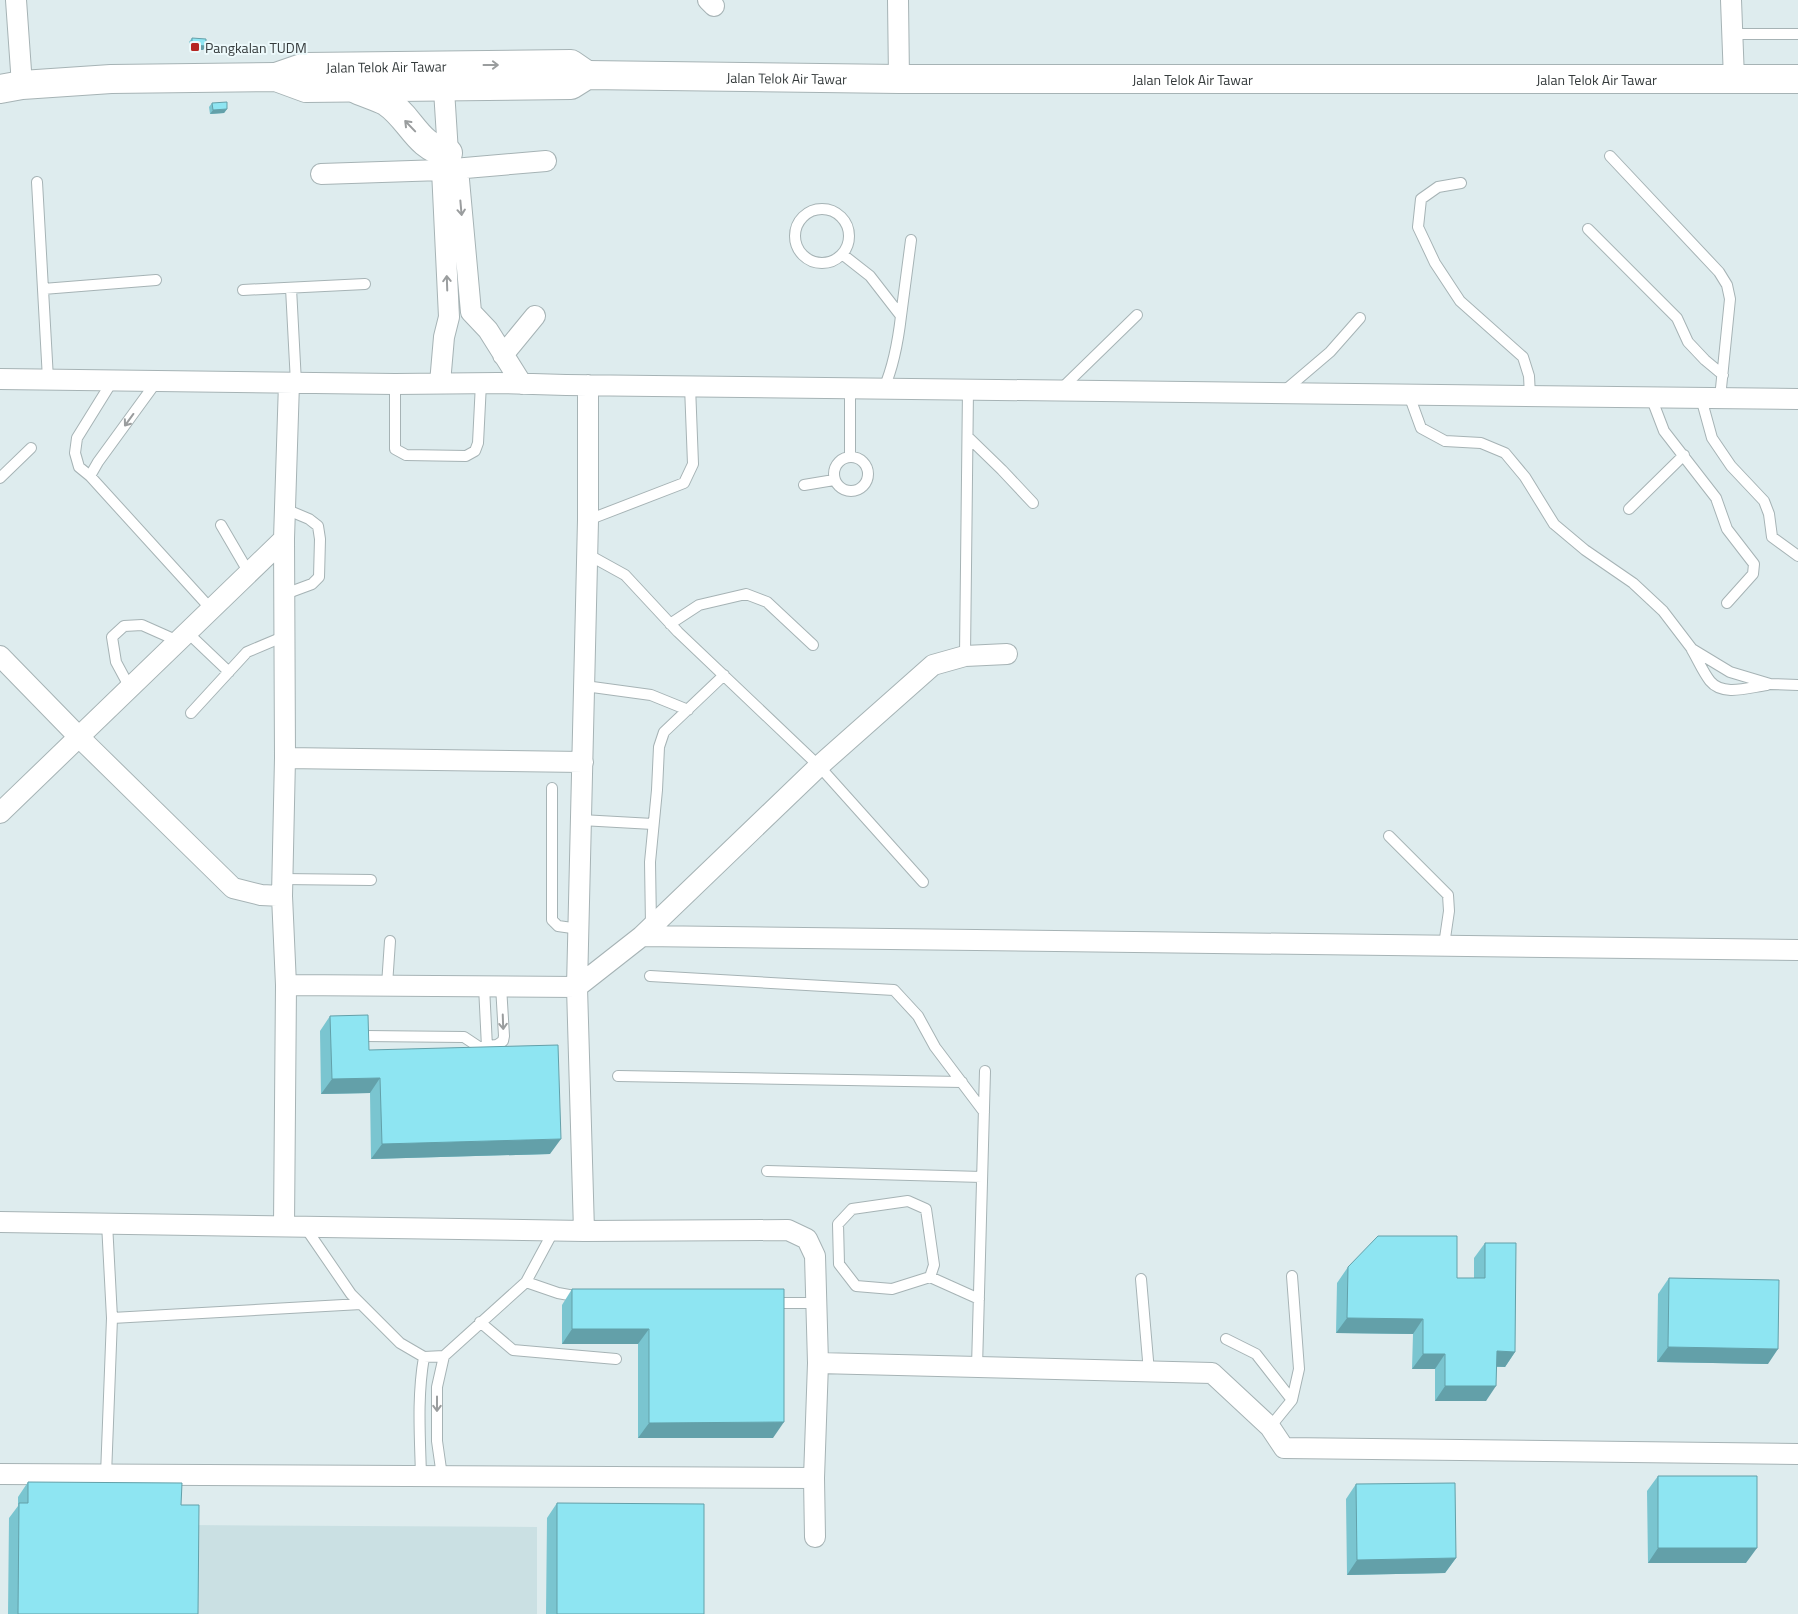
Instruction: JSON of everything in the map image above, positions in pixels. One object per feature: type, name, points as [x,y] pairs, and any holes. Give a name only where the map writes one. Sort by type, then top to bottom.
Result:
[{"type":"main road","name":"Jalan Telok Air Tawar","points":[[11,87],[111,79],[276,78],[306,88],[350,87],[571,64],[587,75],[900,79],[1798,79]]},
{"type":"main road","name":"Jalan Telok Air Tawar","points":[[276,78],[305,67],[443,76]]},
{"type":"main road","points":[[350,87],[387,102],[428,145],[450,164]]},
{"type":"street","points":[[11,87],[16,0]]},
{"type":"street","points":[[898,0],[900,79]]},
{"type":"street","points":[[1731,0],[1734,79]]},
{"type":"street","points":[[443,76],[450,164],[471,312],[488,330],[522,384]]},
{"type":"street","points":[[321,174],[450,164],[546,161]]},
{"type":"street","points":[[440,384],[444,337],[449,317],[450,164]]},
{"type":"street","points":[[449,317],[461,311],[471,312]]},
{"type":"street","points":[[503,355],[535,316]]},
{"type":"street","points":[[0,379],[1798,399]]},
{"type":"street","points":[[284,1226],[286,985],[282,887],[285,758],[284,539],[293,383]]},
{"type":"street","points":[[584,1231],[577,987],[588,554],[588,385]]},
{"type":"street","points":[[0,813],[284,539]]},
{"type":"street","points":[[286,985],[577,987],[647,931],[819,766],[933,665],[966,656],[1007,654]]},
{"type":"street","points":[[0,656],[79,737],[233,888],[260,895],[282,887]]},
{"type":"street","points":[[285,758],[583,762]]},
{"type":"street","points":[[647,931],[1798,950]]},
{"type":"street","points":[[0,1222],[584,1231],[788,1230],[807,1239],[815,1256],[818,1363],[814,1537]]},
{"type":"street","points":[[818,1363],[1212,1373],[1270,1427],[1284,1448],[1798,1454]]},
{"type":"street","points":[[0,1474],[814,1478]]},
{"type":"lane","points":[[1732,34],[1798,34]]},
{"type":"lane","points":[[1610,156],[1719,272],[1727,285],[1730,299],[1723,375],[1711,398],[1712,438],[1731,466],[1764,502],[1769,514],[1772,537],[1798,556]]},
{"type":"lane","points":[[37,182],[48,379]]},
{"type":"lane","points":[[1460,183],[1438,187],[1421,199],[1418,227],[1436,263],[1460,301],[1523,357],[1529,376],[1530,396]]},
{"type":"lane","points":[[821,209],[836,213],[846,225],[849,240],[842,254],[830,262],[814,263],[801,254],[795,240],[797,225],[807,213],[821,209]]},
{"type":"lane","points":[[1588,229],[1677,318],[1688,342],[1723,375]]},
{"type":"lane","points":[[884,388],[892,370],[898,345],[911,240]]},
{"type":"lane","points":[[842,254],[870,276],[901,316]]},
{"type":"lane","points":[[43,289],[156,280]]},
{"type":"lane","points":[[243,290],[365,284]]},
{"type":"lane","points":[[291,288],[293,383]]},
{"type":"lane","points":[[1059,390],[1137,315]]},
{"type":"lane","points":[[1282,393],[1330,352],[1360,318]]},
{"type":"lane","points":[[113,380],[77,438],[75,453],[79,467],[90,476],[211,609]]},
{"type":"lane","points":[[90,476],[98,462],[157,381]]},
{"type":"lane","points":[[395,384],[396,449],[406,455],[466,456],[475,451],[478,443],[481,383]]},
{"type":"lane","points":[[588,520],[684,483],[693,464],[690,386]]},
{"type":"lane","points":[[850,388],[850,457]]},
{"type":"lane","points":[[966,656],[968,390]]},
{"type":"lane","points":[[1409,394],[1422,428],[1444,440],[1481,443],[1505,453],[1525,476],[1554,524],[1585,550],[1633,583],[1663,611],[1692,650],[1710,682],[1726,690],[1770,684],[1798,685]]},
{"type":"lane","points":[[1651,397],[1664,431],[1716,498],[1727,529],[1754,564],[1754,574],[1727,603]]},
{"type":"lane","points":[[968,437],[1033,503]]},
{"type":"lane","points":[[0,478],[31,448]]},
{"type":"lane","points":[[1629,508],[1684,455]]},
{"type":"lane","points":[[850,457],[860,460],[867,469],[867,479],[861,488],[851,492],[840,488],[834,480],[836,464],[850,457]]},
{"type":"lane","points":[[804,485],[834,480]]},
{"type":"lane","points":[[285,509],[309,519],[318,526],[320,539],[319,577],[312,584],[285,594]]},
{"type":"lane","points":[[221,525],[249,573]]},
{"type":"lane","points":[[588,554],[625,575],[670,624],[819,766],[923,882]]},
{"type":"lane","points":[[670,624],[699,606],[746,594],[767,602],[812,645]]},
{"type":"lane","points":[[130,688],[116,662],[112,637],[124,626],[142,625],[183,637],[229,672]]},
{"type":"lane","points":[[192,712],[247,652],[285,636]]},
{"type":"lane","points":[[1692,650],[1730,672],[1770,684]]},
{"type":"lane","points":[[647,931],[659,747],[664,732],[724,675]]},
{"type":"lane","points":[[585,686],[651,695],[688,710]]},
{"type":"lane","points":[[552,788],[552,920],[558,926],[579,929]]},
{"type":"lane","points":[[582,820],[654,824]]},
{"type":"lane","points":[[1389,836],[1448,895],[1449,911],[1444,945]]},
{"type":"lane","points":[[282,887],[371,880]]},
{"type":"lane","points":[[387,985],[390,941]]},
{"type":"lane","points":[[650,976],[894,990],[918,1016],[935,1047],[984,1112]]},
{"type":"lane","points":[[365,1036],[464,1037],[479,1046],[497,1045],[503,1041],[493,986]]},
{"type":"lane","points":[[487,1047],[493,986]]},
{"type":"lane","points":[[977,1367],[985,1071]]},
{"type":"lane","points":[[618,1076],[962,1082]]},
{"type":"lane","points":[[767,1171],[982,1177]]},
{"type":"lane","points":[[930,1276],[934,1265],[926,1209],[908,1201],[852,1209],[838,1224],[839,1264],[856,1286],[892,1289],[930,1276],[979,1299]]},
{"type":"lane","points":[[106,1474],[112,1318],[107,1223]]},
{"type":"lane","points":[[306,1227],[350,1294],[400,1343],[424,1357],[444,1356]]},
{"type":"lane","points":[[442,1476],[437,1441],[437,1387],[444,1356],[526,1282],[554,1230]]},
{"type":"lane","points":[[1270,1427],[1292,1400],[1298,1369],[1292,1276]]},
{"type":"lane","points":[[1141,1279],[1149,1372]]},
{"type":"lane","points":[[526,1282],[558,1293],[588,1299]]},
{"type":"lane","points":[[765,1303],[816,1303]]},
{"type":"lane","points":[[112,1318],[361,1304]]},
{"type":"lane","points":[[480,1322],[513,1350],[616,1360]]},
{"type":"lane","points":[[1226,1339],[1256,1354],[1292,1400]]},
{"type":"lane","points":[[421,1476],[419,1407],[420,1380],[424,1357]]},
{"type":"shaded area","points":[[188,1525],[537,1527],[537,1614],[188,1614]]},
{"type":"building","points":[[192,38],[206,39],[206,46],[192,45]]},
{"type":"building","points":[[227,102],[227,109],[213,110],[212,103]]},
{"type":"building","points":[[368,1015],[369,1050],[558,1045],[561,1139],[382,1144],[380,1078],[332,1079],[330,1016]]},
{"type":"building","points":[[1378,1236],[1457,1236],[1457,1278],[1485,1278],[1485,1243],[1516,1243],[1515,1352],[1497,1351],[1496,1386],[1445,1386],[1445,1354],[1423,1354],[1423,1319],[1347,1318],[1348,1267]]},
{"type":"building","points":[[1669,1278],[1779,1280],[1778,1349],[1668,1347]]},
{"type":"building","points":[[572,1289],[784,1289],[784,1422],[649,1423],[649,1329],[572,1329]]},
{"type":"building","points":[[1658,1476],[1757,1476],[1757,1548],[1658,1548]]},
{"type":"building","points":[[28,1482],[182,1483],[181,1505],[199,1505],[198,1614],[18,1614],[19,1503],[28,1503]]},
{"type":"building","points":[[1455,1483],[1456,1558],[1357,1560],[1356,1484]]},
{"type":"building","points":[[557,1503],[704,1504],[704,1614],[557,1614]]},
{"type":"place","name":"Pangkalan TUDM","points":[[195,47]]}]
